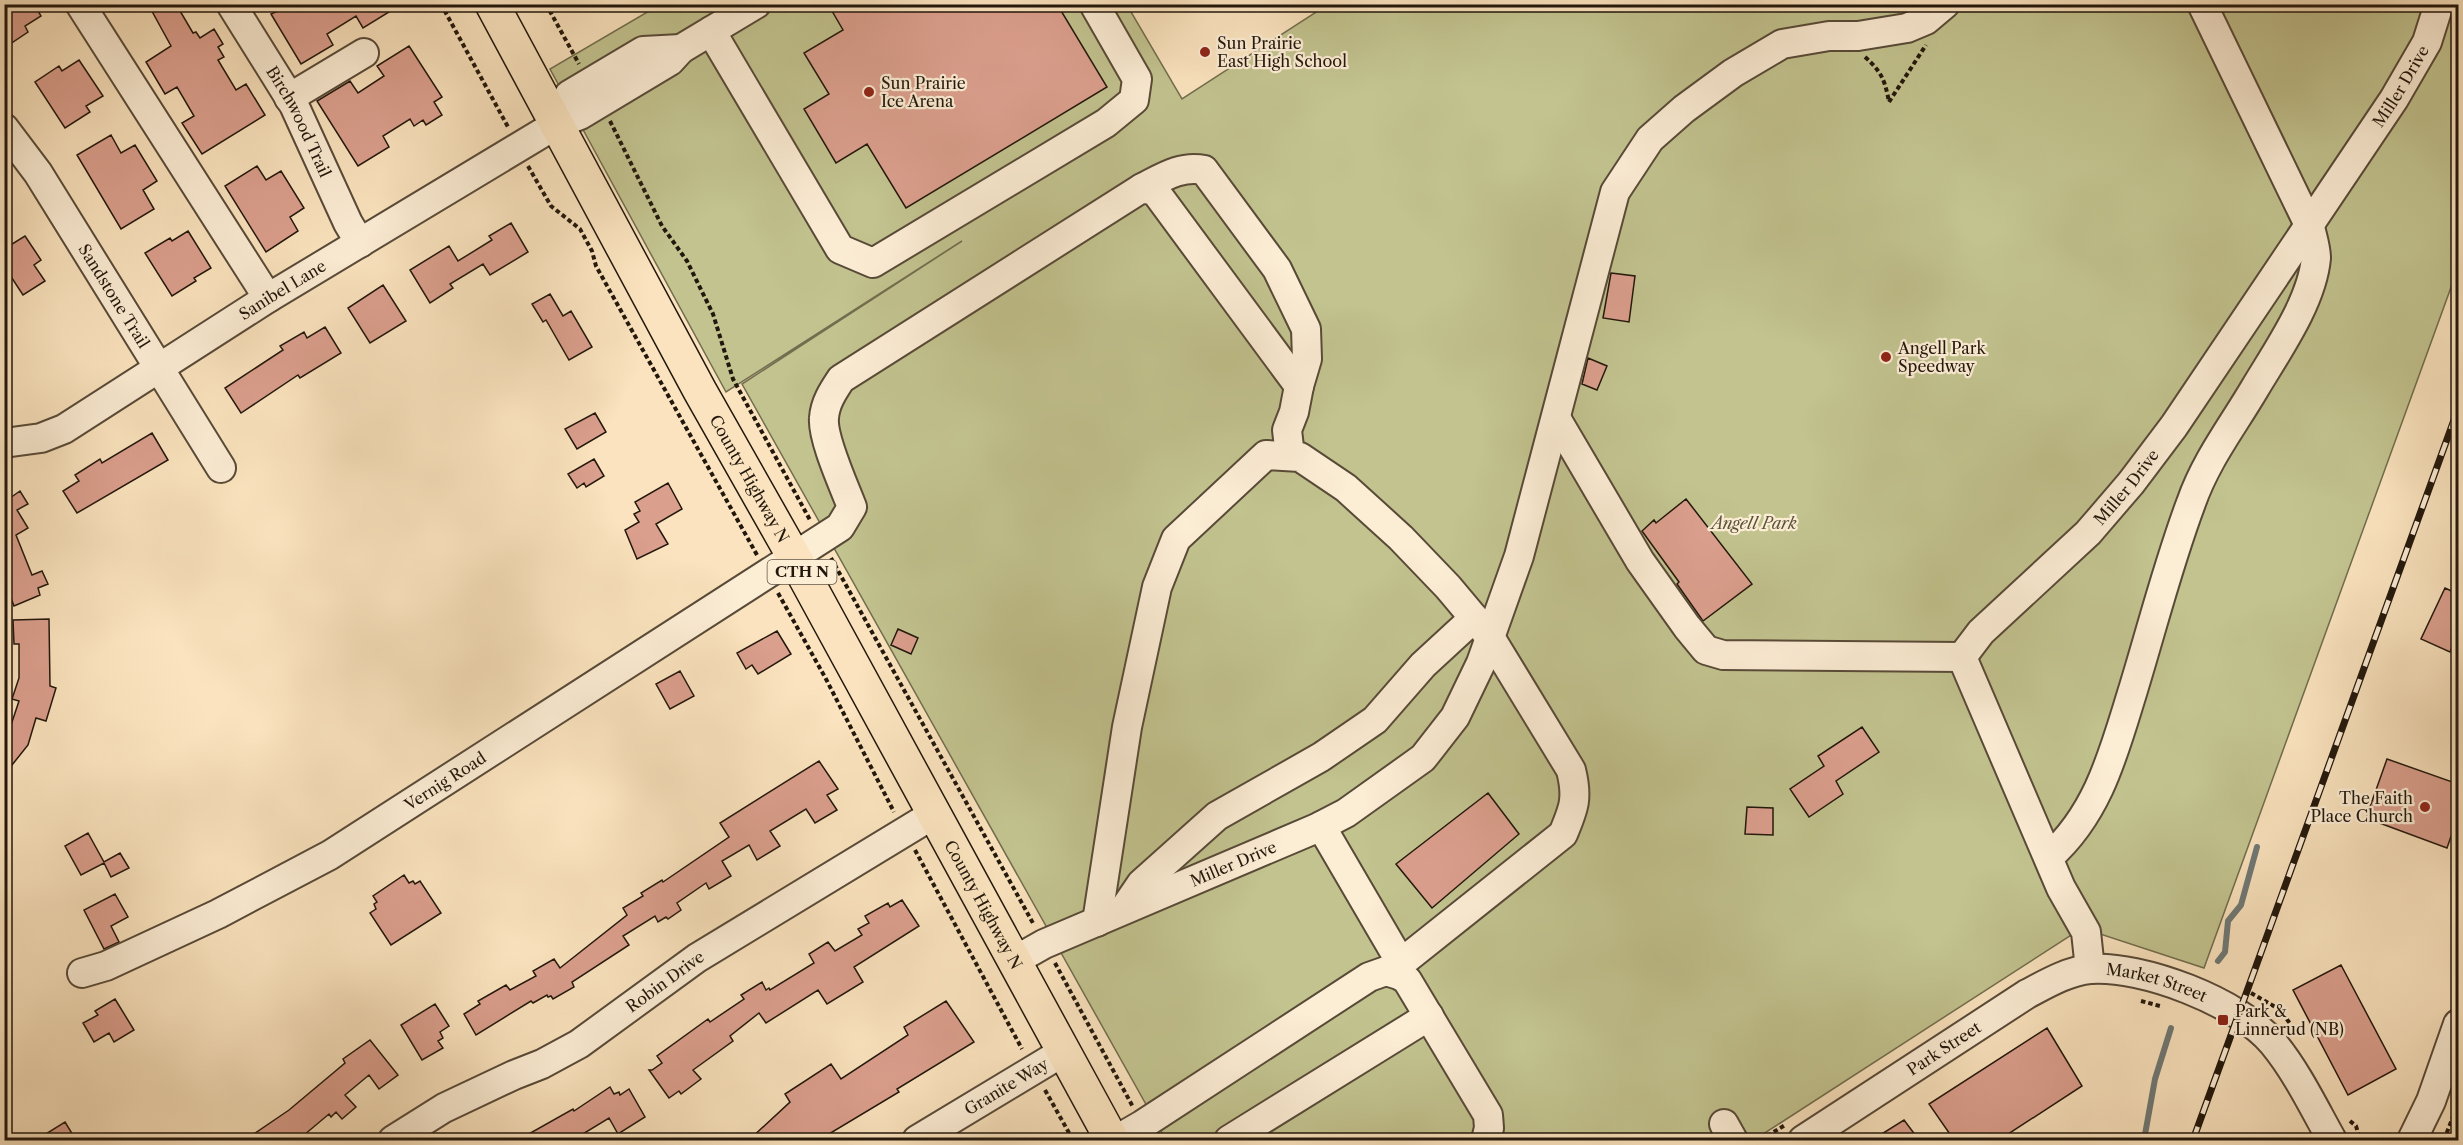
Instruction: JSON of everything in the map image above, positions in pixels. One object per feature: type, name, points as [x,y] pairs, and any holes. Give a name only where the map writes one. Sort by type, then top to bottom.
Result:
[{"type":"main road","name":"County Highway N","points":[[492,4],[695,380],[794,557],[1063,1052],[1114,1140]]},
{"type":"street","points":[[80,4],[268,298]]},
{"type":"street","points":[[557,124],[569,95],[595,93],[643,51],[681,49],[756,4]]},
{"type":"street","points":[[711,31],[840,249],[873,263],[1106,123],[1134,100],[1137,79],[1094,4]]},
{"type":"street","name":"Miller Drive","points":[[1014,961],[1044,944],[1321,826],[1346,813],[1390,784],[1423,758],[1455,717],[1481,663],[1482,628],[1519,556],[1616,192],[1650,139],[1684,109],[1733,73],[1782,44],[1829,36],[1858,36],[1907,28],[1926,20],[1945,4]]},
{"type":"street","points":[[2049,858],[2073,834],[2107,774],[2191,503],[2209,459],[2245,405],[2297,316],[2313,275],[2316,255],[2310,227],[2202,4]]},
{"type":"street","name":"Birchwood Trail","points":[[231,5],[289,98],[348,223],[360,243]]},
{"type":"street","name":"Miller Drive","points":[[1962,657],[1981,632],[2088,533],[2131,483],[2174,426],[2394,99],[2427,42],[2438,5]]},
{"type":"street","points":[[289,98],[364,53]]},
{"type":"street","name":"Sanibel Lane","points":[[4,443],[41,438],[64,429],[268,298],[557,124]]},
{"type":"street","name":"Sandstone Trail","points":[[4,128],[38,173],[221,468]]},
{"type":"street","name":"Vernig Road","points":[[82,973],[106,966],[218,914],[330,855],[840,527],[852,507],[832,456],[823,419],[828,399],[841,380],[1142,188],[1176,171],[1192,167],[1204,170],[1277,269],[1306,329],[1307,358],[1299,386]]},
{"type":"street","points":[[1142,188],[1155,191],[1299,386],[1287,430],[1290,456]]},
{"type":"street","points":[[1556,418],[1640,561],[1686,627],[1706,650],[1723,655],[1962,657],[2061,888],[2086,932],[2090,969]]},
{"type":"street","points":[[1097,922],[1127,727],[1157,587],[1176,540],[1266,455],[1300,457],[1346,488],[1401,538],[1448,587],[1482,628],[1571,770],[1576,791],[1572,812],[1563,834],[1401,963],[1321,826]]},
{"type":"street","points":[[1124,910],[1141,884],[1217,816],[1321,757],[1375,720],[1424,664],[1482,628]]},
{"type":"street","name":"Robin Drive","points":[[393,1140],[444,1108],[542,1064],[579,1044],[697,957],[934,814]]},
{"type":"street","name":"Market Street","points":[[2090,969],[2114,969],[2139,975],[2188,990],[2222,1003],[2240,1013],[2272,1041],[2344,1133]]},
{"type":"street","name":"Park Street","points":[[1803,1140],[2027,994],[2046,983],[2090,969]]},
{"type":"street","points":[[1114,1140],[1142,1125],[1369,977],[1386,971],[1399,975],[1407,981],[1488,1115],[1489,1128],[1486,1140]]},
{"type":"street","points":[[1229,1140],[1429,1016]]},
{"type":"street","points":[[2412,1140],[2431,1101],[2458,1024]]},
{"type":"street","name":"Granite Way","points":[[917,1140],[1063,1052]]},
{"type":"path","points":[[441,4],[507,126]]},
{"type":"path","points":[[546,4],[627,153],[662,226],[687,261],[713,314],[733,379],[942,755],[1142,1125]]},
{"type":"path","points":[[1829,36],[1851,46],[1875,66],[1885,81],[1889,102],[1927,44]]},
{"type":"path","points":[[529,169],[551,206],[580,229],[586,239],[596,266],[755,550]]},
{"type":"path","points":[[780,596],[893,810]]},
{"type":"path","points":[[918,857],[1021,1047]]},
{"type":"path","points":[[2134,999],[2169,1009]]},
{"type":"path","points":[[1046,1092],[1073,1140]]},
{"type":"path","points":[[2444,1140],[2458,1104]]},
{"type":"path","points":[[2344,1133],[2360,1140]]},
{"type":"green space","name":"Angell Park","points":[[661,4],[1127,5],[1182,99],[1327,5],[2458,5],[2458,268],[2204,968],[2082,928],[1754,1140],[1166,1140],[742,384],[962,241],[726,392],[550,69]]},
{"type":"building","points":[[4,4],[34,4],[41,16],[25,26],[28,32],[4,48]]},
{"type":"building","points":[[148,4],[176,4],[193,33],[196,32],[200,38],[214,29],[223,44],[218,47],[224,57],[218,60],[236,90],[246,84],[265,115],[202,154],[182,123],[194,116],[177,87],[165,94],[146,62],[171,46]]},
{"type":"building","points":[[274,4],[402,4],[363,28],[356,16],[327,34],[333,45],[301,64],[271,14],[278,11]]},
{"type":"building","points":[[828,4],[1057,4],[1107,87],[906,208],[867,144],[836,163],[804,109],[829,94],[804,53],[843,30]]},
{"type":"building","points":[[409,46],[442,97],[434,102],[442,115],[426,125],[423,120],[414,126],[410,119],[383,136],[389,147],[358,166],[317,101],[350,81],[358,93],[384,76],[377,66]]},
{"type":"building","points":[[79,60],[103,96],[86,106],[90,112],[65,128],[35,82],[59,66],[62,71]]},
{"type":"building","points":[[111,135],[121,153],[135,145],[157,181],[143,190],[154,209],[121,229],[77,155]]},
{"type":"building","points":[[257,166],[266,180],[281,171],[304,208],[290,217],[298,231],[266,252],[225,186]]},
{"type":"building","points":[[511,223],[528,252],[490,275],[483,264],[450,284],[453,288],[430,303],[410,270],[449,246],[458,261],[492,240],[489,236]]},
{"type":"building","points":[[188,231],[211,268],[194,278],[196,281],[172,296],[145,253],[170,238],[172,241]]},
{"type":"building","points":[[25,236],[41,260],[34,265],[45,281],[23,295],[4,266],[4,249]]},
{"type":"building","points":[[1611,273],[1635,276],[1629,322],[1603,318]]},
{"type":"building","points":[[383,285],[406,321],[370,343],[348,308]]},
{"type":"building","points":[[550,294],[563,316],[571,311],[592,347],[569,360],[546,320],[543,322],[532,304]]},
{"type":"building","points":[[325,327],[341,353],[300,378],[298,375],[241,413],[225,388],[283,350],[280,346],[304,332],[307,338]]},
{"type":"building","points":[[1588,358],[1607,366],[1597,390],[1582,384]]},
{"type":"building","points":[[595,413],[606,432],[577,449],[565,429]]},
{"type":"building","points":[[152,433],[168,460],[77,513],[63,491],[79,481],[75,475],[100,459],[102,463]]},
{"type":"building","points":[[594,459],[604,476],[586,487],[584,483],[577,488],[568,474]]},
{"type":"building","points":[[668,483],[682,509],[656,524],[668,544],[637,559],[625,530],[639,522],[634,514],[640,511],[635,502]]},
{"type":"building","points":[[4,489],[10,498],[20,491],[28,504],[17,510],[28,528],[16,535],[32,575],[42,571],[48,584],[38,588],[40,595],[14,606],[11,598],[4,601],[4,580],[10,578],[4,565]]},
{"type":"building","points":[[1686,499],[1752,584],[1703,621],[1677,584],[1679,582],[1642,531],[1654,520],[1656,523]]},
{"type":"building","points":[[2445,588],[2458,594],[2458,633],[2450,652],[2421,639]]},
{"type":"building","points":[[49,619],[50,686],[56,688],[46,721],[36,718],[28,745],[4,775],[4,746],[19,701],[12,699],[19,678],[19,644],[14,644],[13,620]]},
{"type":"building","points":[[898,629],[918,638],[911,654],[891,645]]},
{"type":"building","points":[[777,631],[791,654],[758,674],[752,665],[746,669],[737,653]]},
{"type":"building","points":[[680,671],[694,696],[670,709],[656,684]]},
{"type":"building","points":[[1862,727],[1879,752],[1836,781],[1843,794],[1809,817],[1790,789],[1824,766],[1818,756]]},
{"type":"building","points":[[2387,759],[2458,784],[2458,816],[2447,848],[2366,818]]},
{"type":"building","points":[[819,761],[838,789],[827,795],[837,810],[815,823],[806,809],[770,831],[780,846],[757,860],[749,845],[722,861],[731,876],[709,889],[706,883],[677,903],[681,910],[668,919],[666,917],[658,922],[655,916],[623,936],[629,945],[572,982],[574,987],[553,999],[547,995],[533,1003],[531,1001],[476,1035],[464,1014],[480,1004],[478,1001],[506,985],[510,990],[536,976],[533,971],[554,959],[560,968],[627,915],[623,908],[643,896],[641,893],[662,880],[663,882],[729,837],[720,823]]},
{"type":"building","points":[[1488,793],[1519,834],[1432,908],[1396,864]]},
{"type":"building","points":[[1747,807],[1773,808],[1773,835],[1745,834]]},
{"type":"building","points":[[88,833],[104,862],[120,853],[129,868],[111,877],[104,863],[81,875],[65,846]]},
{"type":"building","points":[[404,875],[409,883],[413,881],[415,884],[420,881],[441,913],[391,945],[370,913],[376,909],[374,904],[377,902],[373,896]]},
{"type":"building","points":[[115,894],[128,917],[111,926],[119,942],[104,949],[84,910]]},
{"type":"building","points":[[902,900],[919,926],[854,967],[863,982],[827,1004],[818,990],[766,1023],[759,1013],[730,1036],[733,1041],[693,1070],[701,1079],[681,1094],[679,1091],[669,1098],[649,1070],[662,1063],[657,1056],[708,1019],[710,1022],[744,999],[741,995],[762,982],[766,990],[769,988],[770,990],[814,963],[809,954],[828,942],[835,951],[862,935],[858,929],[869,923],[865,916],[888,903],[890,907]]},
{"type":"building","points":[[2341,965],[2396,1069],[2348,1095],[2293,990]]},
{"type":"building","points":[[115,999],[134,1030],[114,1042],[109,1033],[94,1042],[83,1023],[98,1015],[95,1011]]},
{"type":"building","points":[[946,1001],[974,1042],[897,1089],[899,1092],[819,1140],[749,1140],[790,1102],[785,1094],[831,1064],[841,1079],[908,1035],[904,1027]]},
{"type":"building","points":[[435,1004],[449,1026],[440,1032],[443,1038],[438,1041],[443,1048],[422,1060],[401,1025]]},
{"type":"building","points":[[2047,1028],[2082,1086],[1999,1140],[1954,1140],[1929,1104]]},
{"type":"building","points":[[370,1040],[398,1075],[379,1089],[369,1075],[345,1095],[356,1107],[342,1119],[336,1112],[331,1117],[329,1114],[298,1140],[245,1140],[289,1110],[345,1063],[343,1059]]},
{"type":"building","points":[[610,1087],[614,1094],[619,1092],[620,1095],[629,1089],[645,1117],[618,1134],[609,1118],[573,1140],[518,1140],[573,1109],[574,1111]]},
{"type":"building","points":[[1904,1120],[1919,1140],[1872,1140]]},
{"type":"building","points":[[65,1122],[76,1140],[36,1140]]},
{"type":"waterway","points":[[2218,961],[2225,952],[2228,921],[2241,905],[2257,847]]},
{"type":"waterway","points":[[2144,1140],[2155,1079],[2171,1028]]},
{"type":"railway","points":[[2193,1140],[2458,409]]},
{"type":"place","name":"Sun Prairie East High School","points":[[1205,52]]},
{"type":"place","name":"Sun Prairie Ice Arena","points":[[869,92]]},
{"type":"place","name":"Angell Park Speedway","points":[[1886,357]]},
{"type":"place","name":"The Faith Place Church","points":[[2425,807]]},
{"type":"place","name":"Park & Linnerud (NB)","points":[[2223,1020]]}]
